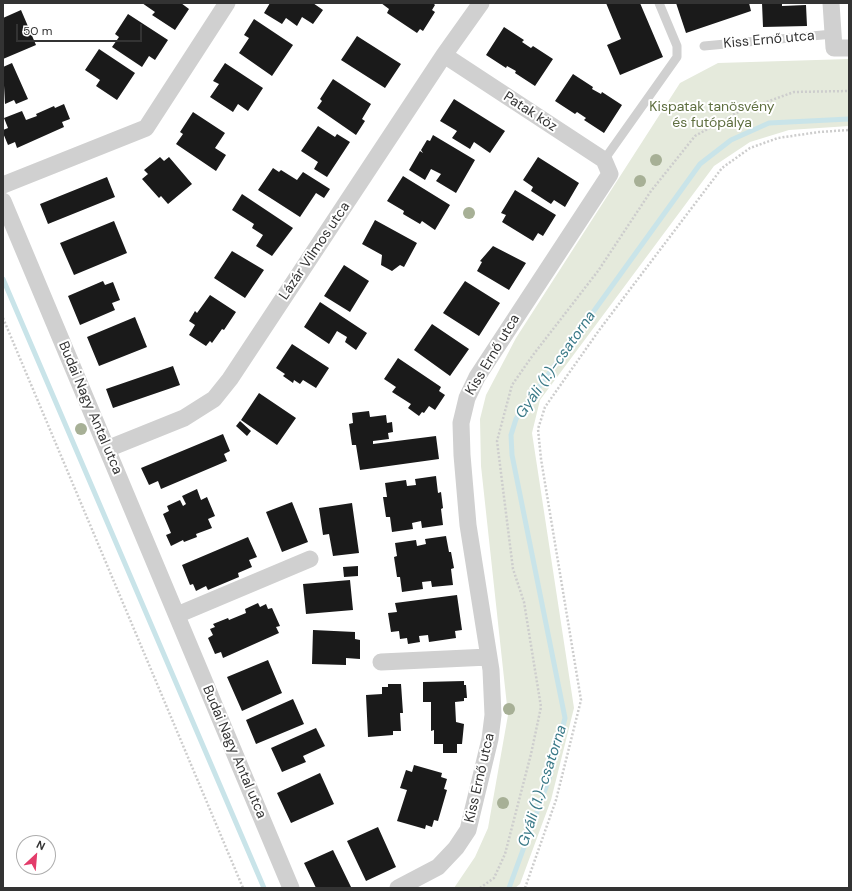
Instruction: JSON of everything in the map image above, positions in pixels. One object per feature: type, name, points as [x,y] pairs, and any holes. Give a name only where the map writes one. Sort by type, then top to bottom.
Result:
[{"type":"street","points":[[3,185],[146,128],[227,3]]},
{"type":"street","name":"Lázár Vilmos utca","points":[[108,449],[184,418],[201,409],[214,399],[230,379],[444,55],[482,3]]},
{"type":"street","points":[[831,3],[839,43]]},
{"type":"street","name":"Patak köz","points":[[444,55],[607,167]]},
{"type":"street","name":"Kiss Ernő utca","points":[[398,888],[438,867],[456,848],[468,830],[490,739],[493,715],[489,657],[468,525],[462,455],[461,423],[467,398],[477,377],[607,167]]},
{"type":"street","name":"Budai Nagy Antal utca","points":[[3,201],[291,888]]},
{"type":"street","points":[[177,615],[310,559]]},
{"type":"street","points":[[381,662],[489,657]]},
{"type":"lane","name":"Kiss Ernő utca","points":[[607,167],[677,57],[677,46],[659,3]]},
{"type":"lane","name":"Kiss Ernő utca","points":[[704,46],[839,43]]},
{"type":"path","points":[[480,888],[494,878],[505,854],[531,754],[541,706],[524,602],[513,569],[497,442],[512,385],[533,355],[598,271],[651,191],[695,136],[736,113],[794,92],[849,91]]},
{"type":"path","points":[[525,888],[556,800],[581,700],[541,459],[538,429],[545,407],[605,322],[722,168],[750,148],[778,138],[819,132],[849,130]]},
{"type":"path","points":[[3,318],[243,888]]},
{"type":"green space","name":"Kispatak tanösvény és futópálya","points":[[849,59],[849,126],[789,130],[750,142],[714,166],[540,400],[532,433],[574,708],[551,800],[520,884],[515,888],[454,888],[475,857],[488,828],[508,715],[481,466],[480,419],[486,395],[516,338],[680,83],[718,63]]},
{"type":"building","points":[[142,3],[181,3],[189,9],[175,30],[152,15],[155,12]]},
{"type":"building","points":[[270,3],[313,3],[323,10],[313,24],[302,17],[297,26],[286,18],[282,24],[264,13]]},
{"type":"building","points":[[381,3],[433,3],[435,5],[432,10],[435,12],[423,31],[420,29],[417,33],[387,13],[389,9]]},
{"type":"building","points":[[606,3],[640,3],[663,57],[620,75],[607,45],[621,39]]},
{"type":"building","points":[[676,3],[749,3],[751,11],[686,33]]},
{"type":"building","points":[[762,3],[782,3],[782,6],[806,5],[807,26],[763,27]]},
{"type":"building","points":[[21,10],[36,45],[3,59],[3,18]]},
{"type":"building","points":[[128,14],[168,40],[155,60],[149,56],[142,67],[112,47],[119,37],[115,34]]},
{"type":"building","points":[[254,19],[293,45],[272,76],[239,53],[249,38],[244,35]]},
{"type":"building","points":[[504,27],[524,40],[522,42],[531,48],[533,46],[553,59],[535,86],[515,73],[516,71],[507,66],[506,68],[486,55]]},
{"type":"building","points":[[357,36],[401,64],[385,88],[341,60]]},
{"type":"building","points":[[99,49],[135,73],[117,100],[96,86],[100,80],[85,70]]},
{"type":"building","points":[[12,63],[28,99],[16,104],[14,100],[5,104],[3,67]]},
{"type":"building","points":[[225,63],[263,88],[248,111],[238,104],[233,112],[210,97],[219,84],[213,81]]},
{"type":"building","points":[[573,74],[593,87],[592,89],[601,94],[602,92],[622,105],[604,133],[584,120],[586,118],[577,112],[575,114],[555,101]]},
{"type":"building","points":[[333,79],[371,104],[362,119],[365,121],[356,135],[317,108],[322,101],[320,99]]},
{"type":"building","points":[[454,99],[505,131],[490,153],[474,142],[470,149],[452,138],[457,131],[440,121]]},
{"type":"building","points":[[64,104],[70,119],[62,122],[64,127],[17,148],[15,142],[8,145],[3,133],[3,130],[8,128],[4,118],[22,111],[26,120],[37,116],[36,114],[54,106],[55,108]]},
{"type":"building","points":[[193,112],[225,133],[215,148],[226,155],[216,171],[176,144],[183,134],[180,132]]},
{"type":"building","points":[[318,126],[335,137],[337,134],[350,142],[327,177],[314,169],[318,162],[301,151]]},
{"type":"building","points":[[433,135],[475,160],[456,193],[436,181],[441,174],[431,169],[425,180],[409,170],[420,151],[423,153],[421,150],[427,140],[430,141]]},
{"type":"building","points":[[160,157],[164,161],[169,157],[192,184],[168,204],[161,196],[159,198],[142,179],[148,174],[144,170]]},
{"type":"building","points":[[538,157],[579,183],[565,207],[554,200],[551,204],[531,191],[533,187],[523,180]]},
{"type":"building","points":[[273,168],[279,172],[281,170],[297,180],[303,172],[330,189],[324,198],[316,193],[300,217],[258,190]]},
{"type":"building","points":[[403,176],[450,205],[435,230],[422,221],[420,224],[403,214],[404,211],[387,201]]},
{"type":"building","points":[[107,177],[115,197],[48,224],[40,204]]},
{"type":"building","points":[[515,190],[556,215],[543,236],[538,233],[533,241],[502,222],[506,215],[501,213]]},
{"type":"building","points":[[242,194],[293,228],[272,256],[256,246],[263,235],[252,228],[254,224],[232,210]]},
{"type":"building","points":[[375,220],[417,243],[404,267],[400,265],[392,271],[381,265],[382,255],[362,244]]},
{"type":"building","points":[[114,221],[127,253],[74,275],[60,243]]},
{"type":"building","points":[[493,246],[526,263],[509,290],[477,271],[482,262],[480,261]]},
{"type":"building","points":[[232,251],[264,270],[245,298],[214,278]]},
{"type":"building","points":[[344,265],[369,281],[350,312],[324,296]]},
{"type":"building","points":[[103,281],[105,285],[113,282],[120,300],[112,303],[115,310],[80,325],[68,296]]},
{"type":"building","points":[[465,281],[500,303],[479,336],[443,313]]},
{"type":"building","points":[[210,295],[236,312],[224,330],[222,329],[212,343],[210,341],[206,346],[189,335],[195,325],[189,321],[195,311],[197,313]]},
{"type":"building","points":[[320,302],[367,333],[356,350],[345,342],[347,337],[337,331],[329,344],[304,327]]},
{"type":"building","points":[[135,317],[147,347],[99,366],[87,337]]},
{"type":"building","points":[[432,324],[469,349],[450,376],[414,350]]},
{"type":"building","points":[[292,344],[329,368],[316,388],[303,380],[300,384],[294,380],[293,383],[283,376],[285,374],[276,368]]},
{"type":"building","points":[[398,358],[441,387],[439,391],[445,395],[435,410],[429,406],[424,413],[422,412],[419,416],[408,408],[411,404],[392,392],[396,387],[384,379]]},
{"type":"building","points":[[173,366],[180,385],[113,408],[106,389]]},
{"type":"building","points":[[259,393],[296,418],[277,445],[241,420]]},
{"type":"building","points":[[369,411],[370,417],[386,415],[387,423],[392,422],[393,432],[388,433],[389,439],[373,441],[373,444],[436,436],[439,459],[360,470],[356,445],[352,445],[349,424],[353,423],[352,413]]},
{"type":"building","points":[[240,421],[251,431],[247,436],[236,426]]},
{"type":"building","points":[[223,434],[230,451],[224,454],[227,461],[161,489],[158,481],[149,485],[141,468]]},
{"type":"building","points":[[436,476],[438,493],[441,492],[443,525],[422,528],[421,521],[412,523],[413,529],[392,532],[390,517],[386,517],[383,497],[387,497],[385,483],[406,480],[407,486],[416,485],[415,479]]},
{"type":"building","points":[[197,489],[201,500],[207,497],[215,516],[208,519],[212,528],[196,534],[197,537],[184,542],[183,540],[171,546],[166,535],[171,533],[163,514],[169,511],[167,506],[180,500],[183,506],[186,504],[182,496]]},
{"type":"building","points":[[292,502],[308,542],[282,552],[266,512]]},
{"type":"building","points":[[352,503],[359,553],[333,556],[329,534],[323,535],[319,508]]},
{"type":"building","points":[[446,536],[454,568],[451,569],[453,585],[432,587],[431,581],[422,582],[423,589],[402,592],[400,577],[397,577],[394,557],[397,556],[395,543],[416,540],[417,546],[426,544],[425,539]]},
{"type":"building","points":[[248,537],[257,557],[249,560],[252,567],[238,573],[239,577],[208,590],[206,586],[196,591],[193,584],[190,585],[182,565]]},
{"type":"building","points":[[358,566],[358,576],[344,577],[343,567]]},
{"type":"building","points":[[350,580],[353,610],[306,614],[303,584]]},
{"type":"building","points":[[457,595],[462,630],[455,631],[456,638],[429,642],[428,635],[419,636],[420,642],[408,644],[407,638],[400,639],[399,631],[391,632],[388,613],[397,612],[395,603]]},
{"type":"building","points":[[258,603],[260,607],[266,604],[268,609],[272,608],[280,626],[276,627],[279,633],[223,658],[221,652],[215,654],[208,638],[213,635],[210,629],[215,627],[213,624],[228,618],[229,620],[246,613],[245,609]]},
{"type":"building","points":[[313,630],[355,632],[355,639],[360,640],[360,659],[346,658],[346,665],[312,664]]},
{"type":"building","points":[[268,660],[282,693],[242,711],[227,677]]},
{"type":"building","points":[[464,681],[464,685],[466,685],[467,698],[464,698],[464,701],[455,702],[456,722],[464,724],[462,744],[457,744],[457,753],[443,753],[443,744],[434,744],[434,730],[431,731],[431,702],[423,702],[423,682]]},
{"type":"building","points":[[388,684],[401,684],[403,713],[400,713],[401,731],[393,731],[393,735],[368,737],[366,695],[382,694],[382,687],[388,687]]},
{"type":"building","points":[[293,699],[304,724],[256,744],[246,720]]},
{"type":"building","points":[[316,728],[325,746],[303,756],[306,762],[282,772],[271,748]]},
{"type":"building","points":[[414,765],[442,773],[441,777],[447,779],[444,789],[447,790],[438,821],[434,820],[432,827],[426,825],[425,829],[397,821],[407,790],[400,788],[406,770],[412,772]]},
{"type":"building","points":[[320,773],[334,804],[291,823],[277,793]]},
{"type":"building","points":[[378,827],[396,867],[366,881],[347,841]]},
{"type":"building","points":[[333,850],[351,887],[316,888],[304,863]]},
{"type":"waterway","name":"Gyáli (1.)-csatorna","points":[[509,888],[549,779],[565,718],[512,455],[511,435],[516,419],[700,164],[731,140],[769,123],[849,119]]},
{"type":"waterway","points":[[3,279],[264,888]]}]
